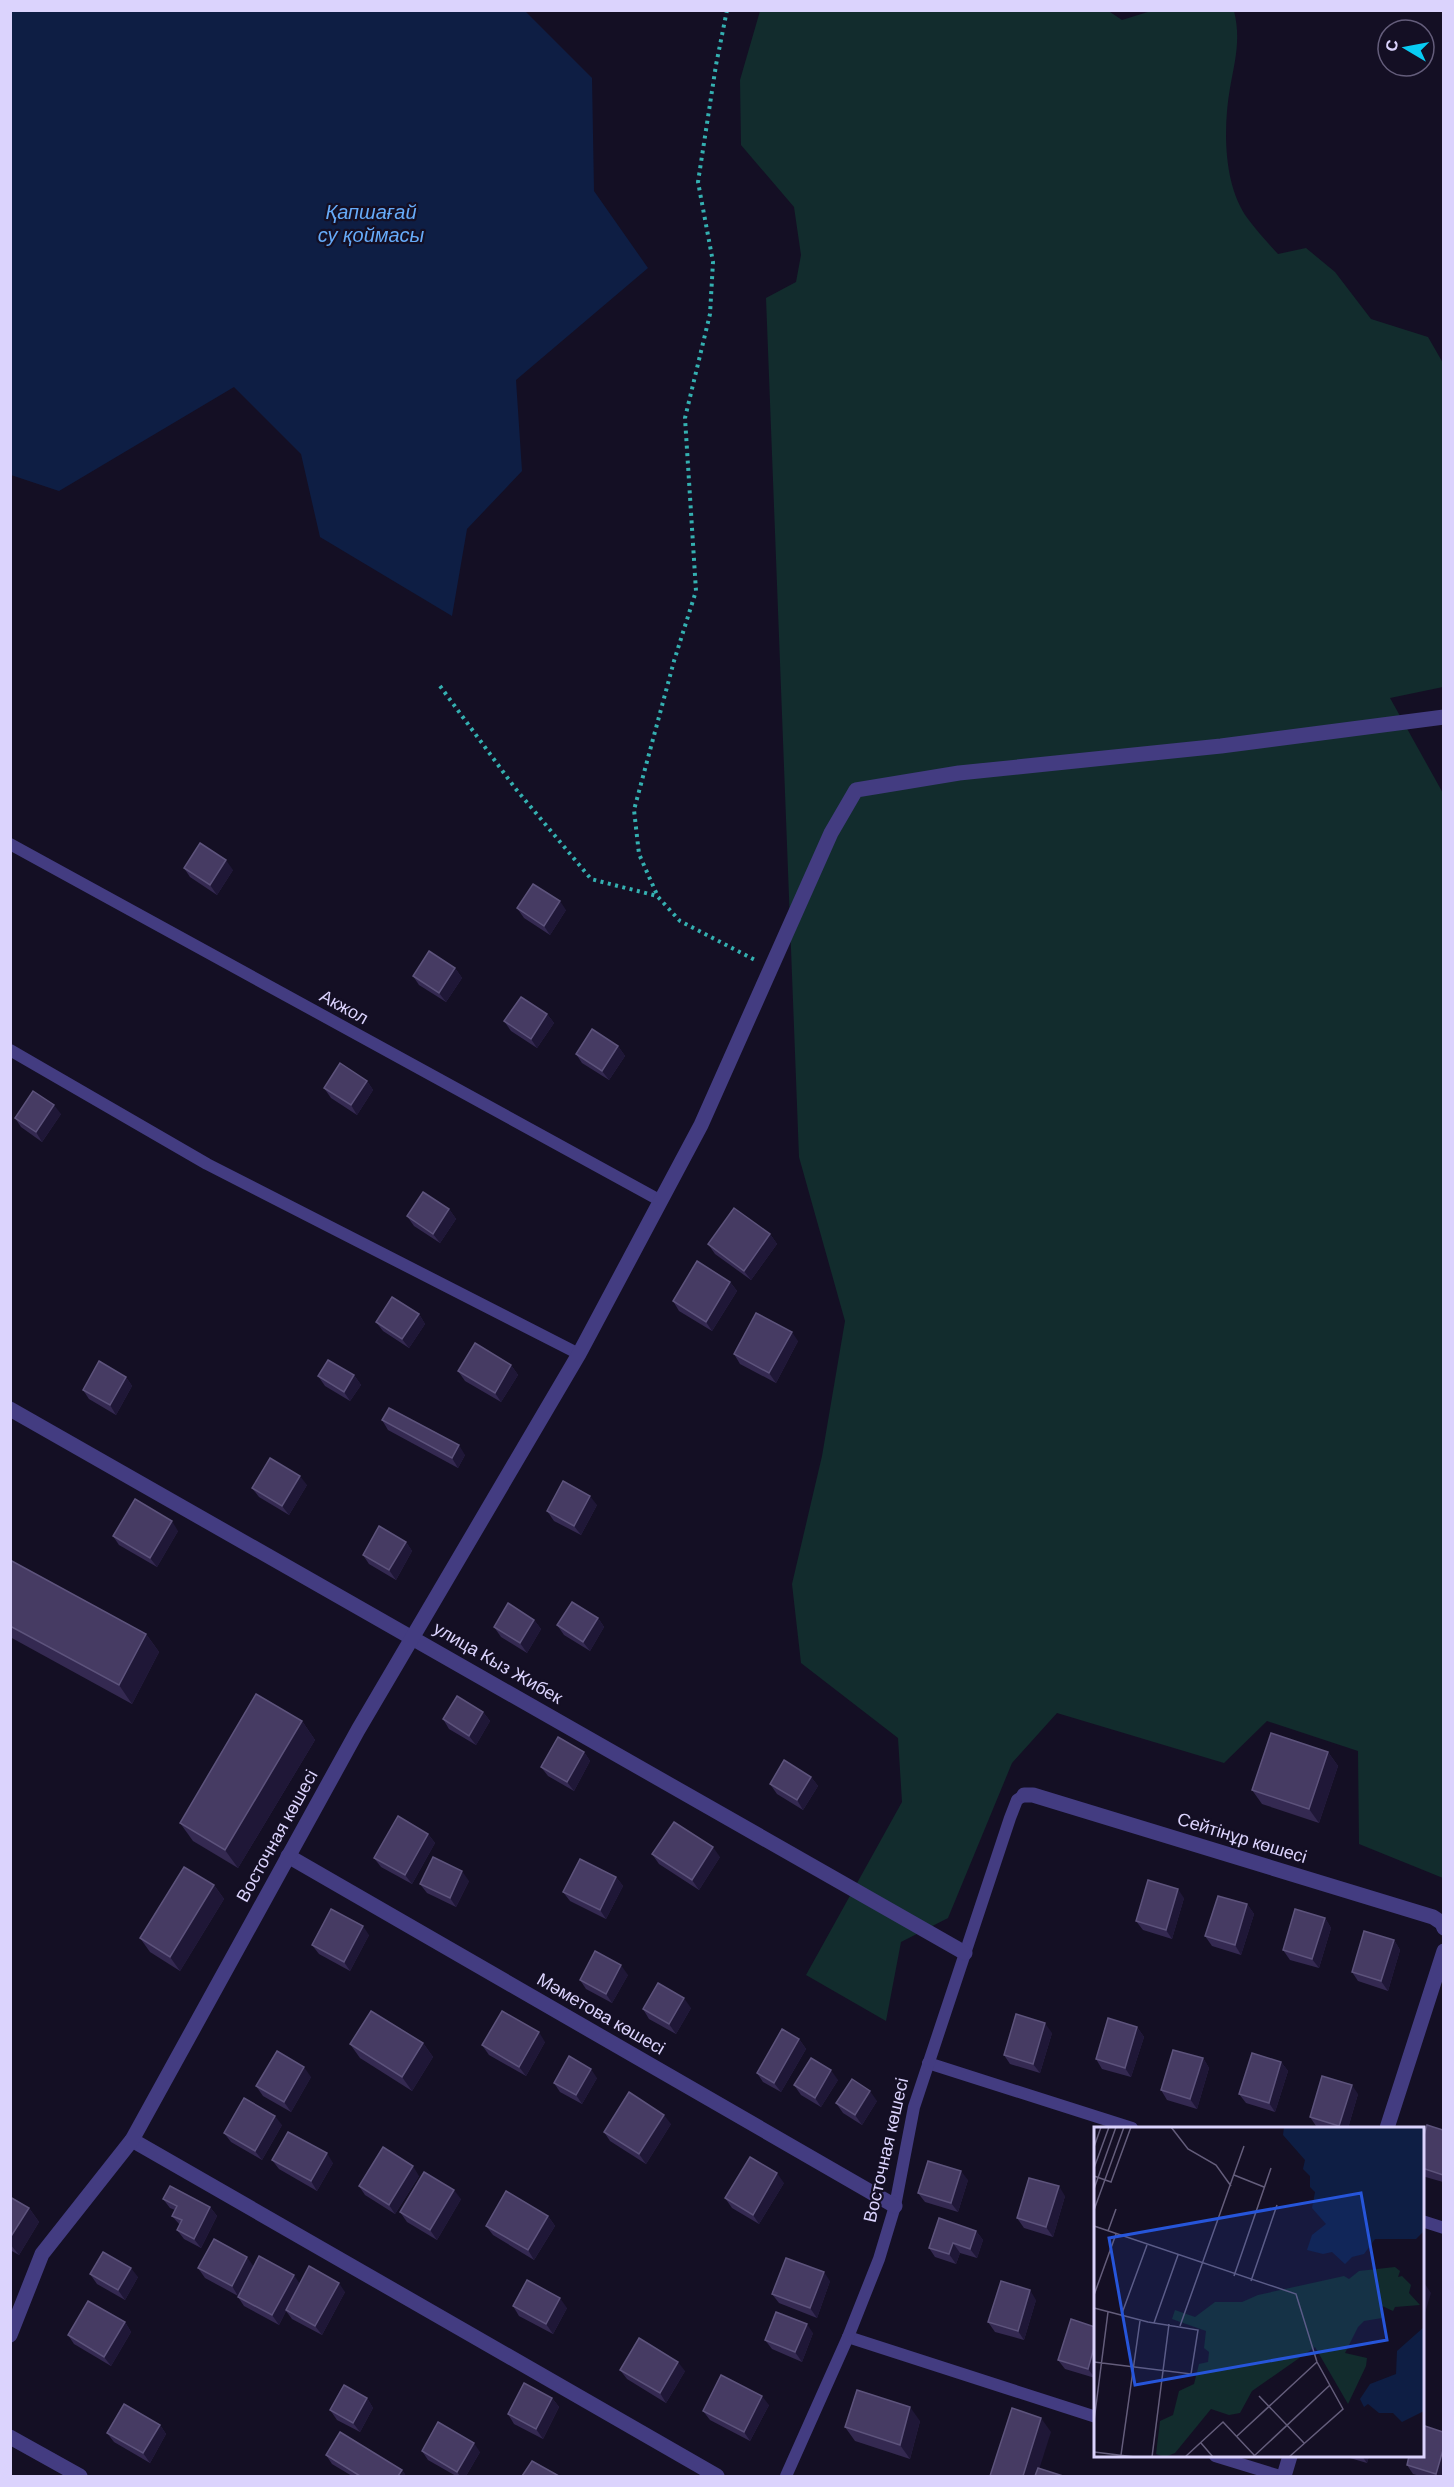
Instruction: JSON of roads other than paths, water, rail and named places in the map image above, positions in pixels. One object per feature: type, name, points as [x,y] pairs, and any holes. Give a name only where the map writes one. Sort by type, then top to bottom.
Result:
[{"type":"street","name":"Восточная көшесі","points":[[10,2335],[42,2254],[132,2140],[358,1730],[579,1354],[701,1125],[831,833],[856,790],[958,773],[1221,746],[1443,717]]},
{"type":"street","name":"улица Кыз Жибек","points":[[10,1409],[965,1953]]},
{"type":"street","name":"Сейтінұр көшесі","points":[[1024,1795],[1034,1795],[1433,1917],[1442,1923],[1443,1928]]},
{"type":"street","name":"Мәметова көшесі","points":[[288,1856],[895,2206]]},
{"type":"street","points":[[1387,2127],[1443,1951]]},
{"type":"street","points":[[132,2140],[717,2476]]},
{"type":"street","points":[[10,2437],[80,2476]]},
{"type":"street","points":[[1282,2476],[1290,2457]]},
{"type":"lane","name":"Акжол","points":[[10,844],[661,1201]]},
{"type":"lane","points":[[10,1050],[207,1164],[579,1354]]},
{"type":"lane","name":"Восточная көшесі","points":[[786,2476],[848,2337],[879,2259],[895,2206],[914,2107],[1010,1818],[1017,1800],[1024,1795]]},
{"type":"lane","points":[[928,2063],[1128,2127]]},
{"type":"lane","points":[[1424,2222],[1443,2228]]},
{"type":"lane","points":[[848,2337],[1094,2417]]},
{"type":"lane","points":[[1218,2457],[1282,2476]]},
{"type":"water","name":"Қапшағай су қоймасы","points":[[11,10],[525,11],[592,78],[594,191],[648,268],[516,380],[522,471],[467,529],[452,616],[320,537],[301,454],[234,387],[59,491],[11,475]]}]
